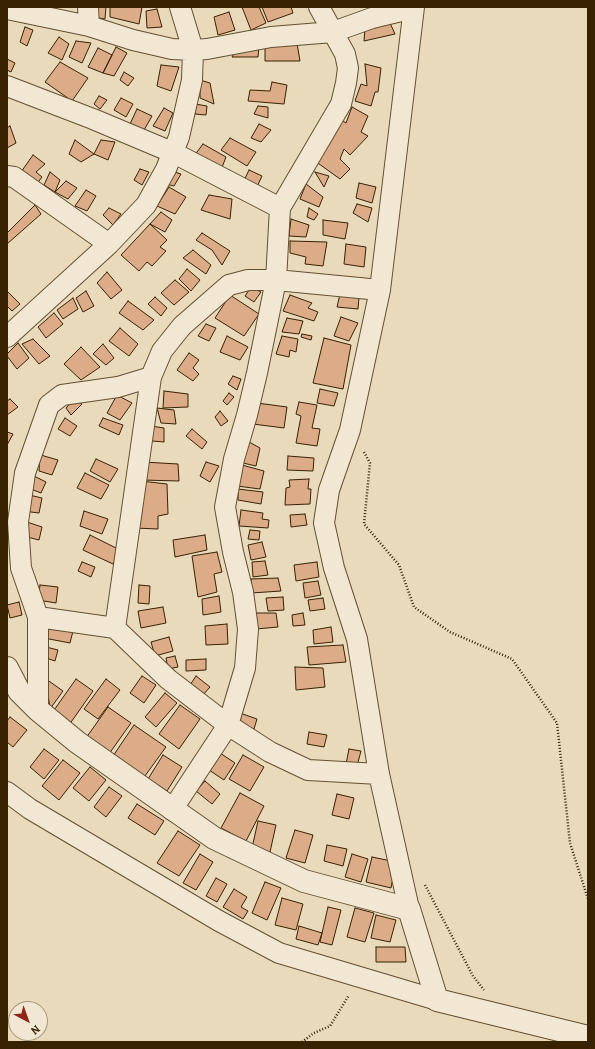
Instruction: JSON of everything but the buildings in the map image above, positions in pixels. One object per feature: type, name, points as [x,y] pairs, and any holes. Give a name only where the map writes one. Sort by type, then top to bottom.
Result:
[{"type":"street","points":[[7,337],[109,244],[146,205],[174,153],[186,114],[192,80],[192,50],[180,7]]},
{"type":"street","points":[[172,810],[228,725],[244,668],[248,629],[243,592],[233,552],[225,507],[234,459],[257,373],[276,280],[280,208],[341,104],[348,68],[345,54],[319,7]]},
{"type":"street","points":[[7,9],[89,17],[133,40],[172,49],[192,50],[272,37],[333,32],[372,18],[414,7],[380,290],[350,430],[329,490],[324,523],[334,568],[357,639],[378,774],[409,909],[437,1000]]},
{"type":"street","points":[[7,86],[93,119],[174,153],[280,208]]},
{"type":"street","points":[[7,176],[14,177],[109,244]]},
{"type":"street","points":[[115,628],[151,377],[162,352],[182,326],[229,285],[248,280],[276,280],[380,290]]},
{"type":"street","points":[[38,710],[38,617],[21,568],[18,522],[25,473],[49,406],[62,395],[118,387],[151,377]]},
{"type":"street","points":[[38,617],[115,628],[168,679],[228,725],[270,752],[308,770],[378,774]]},
{"type":"street","points":[[7,668],[19,692],[38,710],[78,742],[172,810],[214,838],[304,881],[409,909]]},
{"type":"street","points":[[7,792],[30,809],[219,922],[279,953],[437,1000],[588,1037]]},
{"type":"path","points":[[350,430],[370,463],[364,524],[399,564],[414,607],[450,632],[512,659],[557,723],[570,843],[588,899]]},
{"type":"path","points":[[421,878],[473,976],[488,994]]},
{"type":"path","points":[[302,1042],[314,1033],[330,1026],[359,977]]}]
